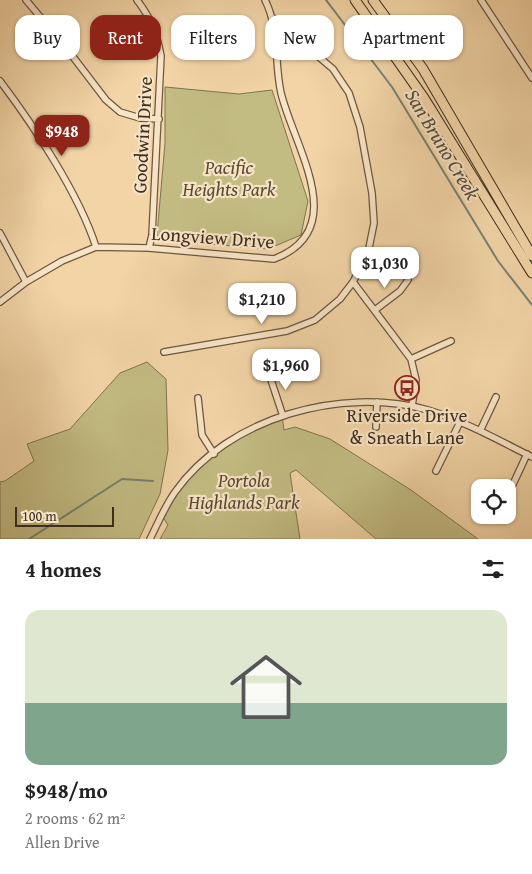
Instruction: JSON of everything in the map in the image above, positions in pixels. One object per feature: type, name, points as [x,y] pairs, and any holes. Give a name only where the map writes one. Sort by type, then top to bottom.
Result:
[{"type":"main road","points":[[355,0],[408,74],[532,273]]},
{"type":"main road","points":[[373,0],[438,92],[532,256]]},
{"type":"street","points":[[26,0],[67,48],[106,100],[120,112],[140,118],[159,119]]},
{"type":"street","name":"Goodwin Drive","points":[[137,0],[148,14],[157,36],[161,56],[159,119],[149,248]]},
{"type":"street","name":"Longview Drive","points":[[265,0],[272,15]]},
{"type":"street","points":[[481,0],[532,78]]},
{"type":"street","name":"Longview Drive","points":[[0,302],[26,282],[62,261],[96,248],[149,248],[274,259],[290,253],[299,246],[312,226],[314,198],[311,179],[282,93],[278,60]]},
{"type":"street","points":[[164,352],[288,331],[301,327],[328,311],[353,282],[368,254],[374,223],[372,193],[360,127],[349,93],[333,69],[323,60]]},
{"type":"street","points":[[0,81],[62,176],[89,224],[96,248]]},
{"type":"street","points":[[0,233],[26,282]]},
{"type":"street","points":[[375,310],[400,291],[408,280]]},
{"type":"street","points":[[353,282],[411,359],[416,380],[412,406]]},
{"type":"street","points":[[411,359],[451,340]]},
{"type":"street","points":[[269,374],[283,416]]},
{"type":"street","points":[[480,431],[496,397]]},
{"type":"street","points":[[198,398],[202,435],[214,454]]},
{"type":"street","points":[[376,427],[377,402]]},
{"type":"street","points":[[150,539],[176,491],[214,454],[248,432],[283,416],[337,403],[377,402],[412,406],[460,422],[530,455],[516,480]]},
{"type":"street","points":[[436,472],[460,422]]},
{"type":"green space","name":"Pacific Heights Park","points":[[165,87],[239,94],[272,90],[308,201],[301,235],[268,249],[161,240],[157,235],[165,143]]},
{"type":"green space","points":[[147,362],[166,379],[168,450],[160,494],[139,539],[0,539],[0,482],[5,481],[34,461],[27,444],[70,429],[120,373]]},
{"type":"green space","name":"Portola Highlands Park","points":[[282,415],[284,430],[295,427],[330,439],[411,490],[478,539],[376,539],[296,470],[290,473],[300,539],[160,539],[168,525],[160,513],[185,480],[231,441]]},
{"type":"waterway","name":"San Bruno Creek","points":[[326,0],[392,87],[498,261],[532,305]]},
{"type":"waterway","name":"San Bruno Creek","points":[[29,539],[122,479],[153,481]]},
{"type":"place","name":"Riverside Drive & Sneath Lane","points":[[407,388]]}]
